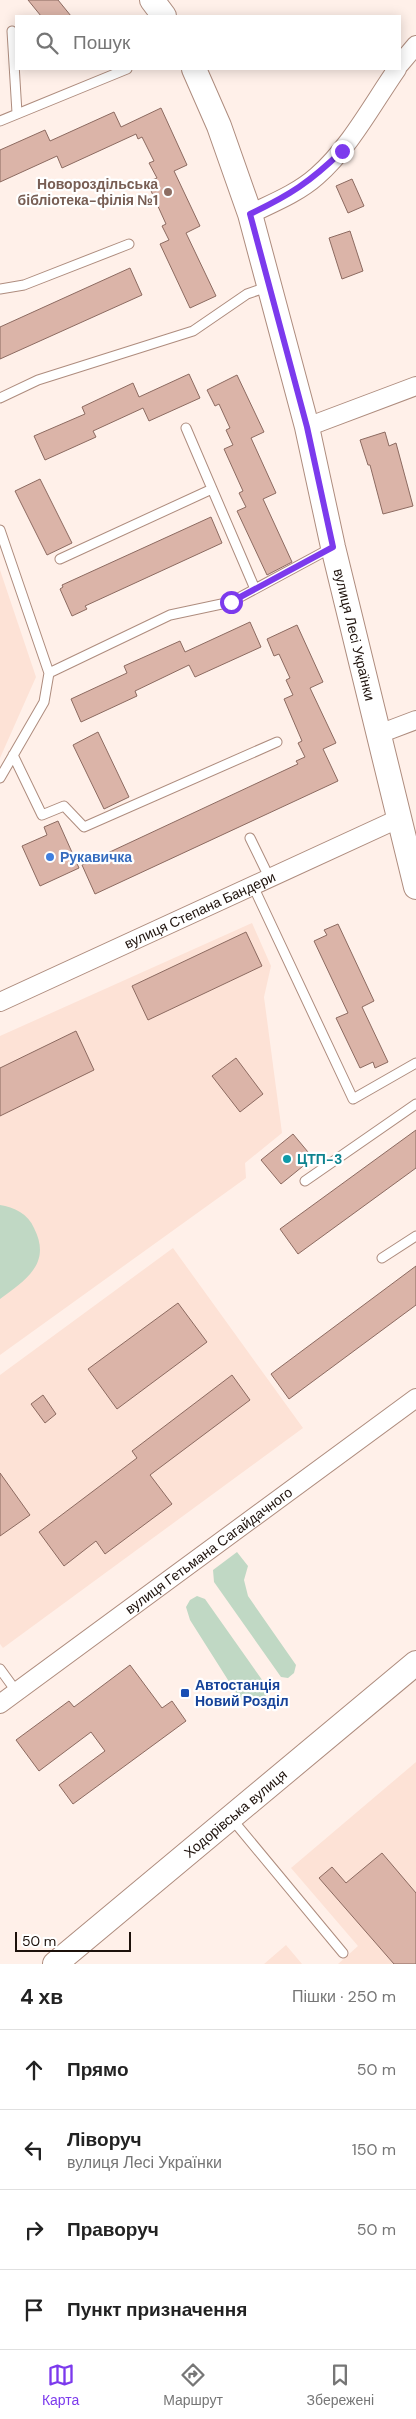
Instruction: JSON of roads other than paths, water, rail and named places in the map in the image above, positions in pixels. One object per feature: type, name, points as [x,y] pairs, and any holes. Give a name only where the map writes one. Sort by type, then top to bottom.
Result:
[{"type":"street","points":[[152,0],[163,15]]},
{"type":"street","points":[[401,63],[416,45]]},
{"type":"street","name":"вулиця Лесі Українки","points":[[194,70],[219,126],[250,214],[313,425],[333,547],[383,732],[416,887]]},
{"type":"street","points":[[250,214],[291,194],[316,177],[342,151],[396,70]]},
{"type":"street","points":[[313,425],[416,386]]},
{"type":"street","points":[[383,732],[416,720]]},
{"type":"street","name":"вулиця Степана Бандери","points":[[0,1002],[400,818]]},
{"type":"street","name":"вулиця Гетьмана Сагайдачного","points":[[0,1704],[416,1398]]},
{"type":"street","name":"Ходорівська вулиця","points":[[55,1964],[416,1663]]},
{"type":"lane","points":[[12,31],[17,113]]},
{"type":"lane","points":[[0,120],[124,70]]},
{"type":"lane","points":[[0,289],[24,286],[129,244]]},
{"type":"lane","points":[[0,398],[38,380],[193,331],[247,294],[270,286]]},
{"type":"lane","points":[[186,428],[255,589]]},
{"type":"lane","points":[[60,559],[212,489]]},
{"type":"lane","points":[[0,530],[48,673],[44,702],[0,778]]},
{"type":"lane","points":[[48,673],[170,615],[231,602],[333,547]]},
{"type":"lane","points":[[13,755],[42,815],[64,806],[84,827],[277,742]]},
{"type":"lane","points":[[250,838],[270,878]]},
{"type":"lane","points":[[253,886],[353,1099],[416,1063]]},
{"type":"lane","points":[[304,1182],[416,1104]]},
{"type":"lane","points":[[382,1258],[416,1236]]},
{"type":"lane","points":[[0,1669],[16,1691]]},
{"type":"lane","points":[[230,1818],[343,1953]]},
{"type":"place","name":"Новороздільська бібліотека-філія №1","points":[[168,192]]},
{"type":"place","name":"Рукавичка","points":[[50,857]]},
{"type":"place","name":"ЦТП-3","points":[[287,1159]]},
{"type":"place","name":"Автостанція Новий Розділ","points":[[185,1693]]}]
